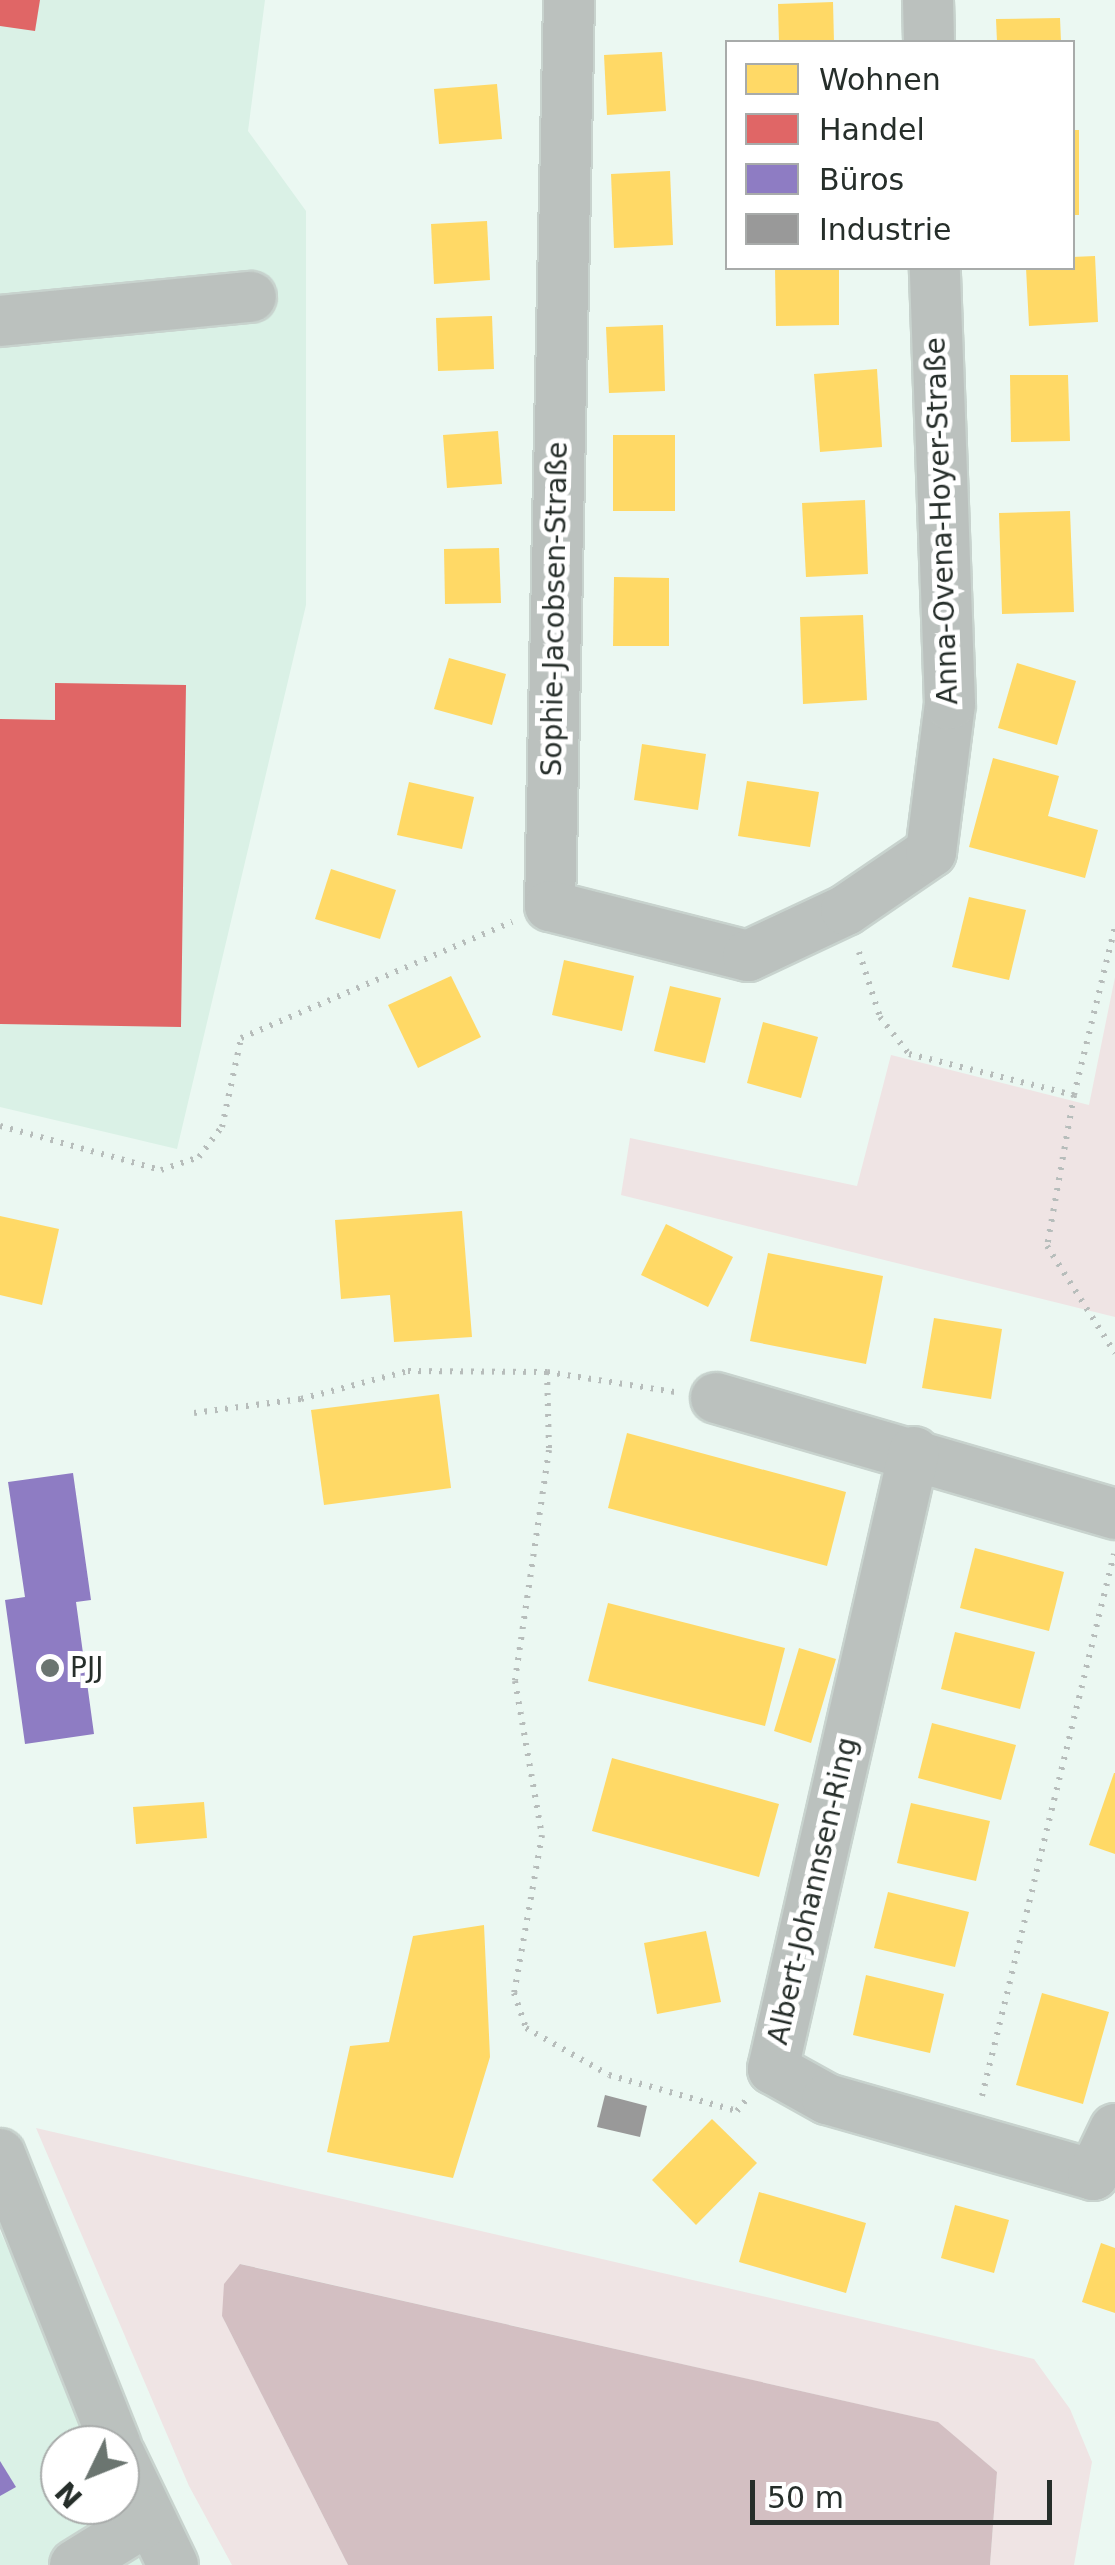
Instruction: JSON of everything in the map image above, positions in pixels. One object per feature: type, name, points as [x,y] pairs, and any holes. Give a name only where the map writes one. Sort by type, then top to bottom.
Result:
[{"type":"street","name":"Sophie-Jacobsen-Straße","points":[[550,906],[569,0]]},
{"type":"street","points":[[928,0],[929,40]]},
{"type":"street","name":"Anna-Ovena-Hoyer-Straße","points":[[846,910],[930,852],[950,704],[935,270]]},
{"type":"street","points":[[0,321],[250,297]]},
{"type":"street","points":[[550,906],[748,956],[846,910]]},
{"type":"street","points":[[716,1398],[914,1452],[1115,1514]]},
{"type":"street","name":"Albert-Johannsen-Ring","points":[[914,1452],[773,2069],[827,2099],[972,2136],[1093,2175],[1115,2129]]},
{"type":"street","points":[[0,2154],[108,2425]]},
{"type":"street","points":[[140,2506],[173,2565]]},
{"type":"street","points":[[75,2565],[146,2521]]},
{"type":"path","points":[[0,1126],[160,1170],[199,1156],[222,1127],[241,1038],[550,906]]},
{"type":"path","points":[[846,910],[880,1017],[909,1054],[1074,1096]]},
{"type":"path","points":[[1115,927],[1074,1096],[1047,1246],[1115,1352]]},
{"type":"path","points":[[194,1413],[301,1400],[408,1370],[547,1372],[716,1398]]},
{"type":"path","points":[[547,1372],[550,1450],[515,1681],[542,1835],[514,1993],[526,2028],[609,2075],[737,2111],[773,2069]]},
{"type":"path","points":[[972,2136],[1115,1548]]},
{"type":"shaded area","points":[[0,0],[265,0],[248,131],[306,211],[306,605],[177,1149],[0,1107]]},
{"type":"shaded area","points":[[1115,977],[1115,1317],[621,1195],[630,1138],[857,1186],[891,1055],[1089,1105]]},
{"type":"shaded area","points":[[36,2128],[1034,2359],[1070,2409],[1092,2462],[1074,2565],[990,2565],[997,2472],[937,2422],[241,2264],[222,2316],[348,2565],[232,2565],[189,2486]]},
{"type":"shaded area","points":[[0,2231],[89,2425],[40,2425],[40,2525],[133,2525],[159,2565],[0,2565]]},
{"type":"shaded area","points":[[240,2264],[938,2422],[997,2472],[990,2565],[348,2565],[222,2316],[224,2284]]},
{"type":"building: Wohnen","points":[[833,2],[834,40],[779,40],[778,4]]},
{"type":"building: Wohnen","points":[[1060,18],[1061,40],[997,40],[996,19]]},
{"type":"building: Wohnen","points":[[662,52],[666,111],[607,115],[604,55]]},
{"type":"building: Wohnen","points":[[497,84],[502,139],[439,144],[434,89]]},
{"type":"building: Wohnen","points":[[1075,130],[1079,130],[1079,215],[1075,215]]},
{"type":"building: Wohnen","points":[[670,171],[673,245],[614,248],[611,174]]},
{"type":"building: Wohnen","points":[[487,221],[490,280],[434,284],[431,224]]},
{"type":"building: Wohnen","points":[[1095,256],[1098,322],[1029,326],[1026,270],[1075,270],[1075,257]]},
{"type":"building: Wohnen","points":[[775,270],[839,270],[839,325],[776,326]]},
{"type":"building: Wohnen","points":[[492,316],[494,369],[438,371],[436,318]]},
{"type":"building: Wohnen","points":[[663,325],[665,391],[609,393],[606,327]]},
{"type":"building: Wohnen","points":[[877,369],[882,447],[820,452],[814,374]]},
{"type":"building: Wohnen","points":[[1010,375],[1068,375],[1070,441],[1011,442]]},
{"type":"building: Wohnen","points":[[498,431],[502,484],[447,488],[443,435]]},
{"type":"building: Wohnen","points":[[613,435],[675,435],[675,511],[613,511]]},
{"type":"building: Wohnen","points":[[865,500],[868,574],[806,577],[802,503]]},
{"type":"building: Wohnen","points":[[1070,511],[1074,612],[1002,614],[999,513]]},
{"type":"building: Wohnen","points":[[499,548],[501,603],[445,604],[444,549]]},
{"type":"building: Wohnen","points":[[614,577],[669,578],[669,646],[613,646]]},
{"type":"building: Wohnen","points":[[863,615],[867,700],[803,704],[800,617]]},
{"type":"building: Wohnen","points":[[449,658],[506,674],[492,725],[434,709]]},
{"type":"building: Wohnen","points":[[1017,663],[1076,681],[1057,745],[998,728]]},
{"type":"building: Wohnen","points":[[642,744],[706,754],[698,810],[634,800]]},
{"type":"building: Wohnen","points":[[993,758],[1059,776],[1048,816],[1098,830],[1085,878],[969,847]]},
{"type":"building: Wohnen","points":[[747,781],[819,792],[810,847],[738,836]]},
{"type":"building: Wohnen","points":[[409,782],[474,797],[462,849],[397,835]]},
{"type":"building: Wohnen","points":[[331,869],[396,890],[380,939],[315,919]]},
{"type":"building: Wohnen","points":[[969,897],[1026,910],[1009,980],[952,967]]},
{"type":"building: Wohnen","points":[[564,960],[634,976],[622,1031],[552,1015]]},
{"type":"building: Wohnen","points":[[451,976],[481,1037],[418,1068],[388,1005]]},
{"type":"building: Wohnen","points":[[670,986],[721,998],[705,1063],[654,1051]]},
{"type":"building: Wohnen","points":[[763,1022],[818,1037],[801,1098],[747,1083]]},
{"type":"building: Wohnen","points":[[462,1211],[472,1337],[394,1342],[390,1295],[341,1299],[335,1220]]},
{"type":"building: Wohnen","points":[[0,1216],[59,1229],[42,1305],[0,1295]]},
{"type":"building: Wohnen","points":[[666,1224],[733,1257],[708,1307],[641,1275]]},
{"type":"building: Wohnen","points":[[768,1253],[883,1276],[866,1364],[750,1341]]},
{"type":"building: Wohnen","points":[[934,1318],[1002,1329],[991,1399],[922,1388]]},
{"type":"building: Wohnen","points":[[439,1394],[451,1488],[324,1505],[311,1410]]},
{"type":"building: Wohnen","points":[[627,1433],[846,1492],[827,1566],[608,1508]]},
{"type":"building: Wohnen","points":[[975,1548],[1064,1572],[1049,1631],[960,1608]]},
{"type":"building: Wohnen","points":[[608,1603],[785,1648],[765,1726],[588,1681]]},
{"type":"building: Wohnen","points":[[955,1632],[1035,1652],[1020,1709],[941,1689]]},
{"type":"building: Wohnen","points":[[799,1648],[836,1659],[811,1743],[774,1731]]},
{"type":"building: Wohnen","points":[[932,1723],[1016,1745],[1001,1800],[918,1778]]},
{"type":"building: Wohnen","points":[[612,1758],[779,1804],[759,1877],[592,1831]]},
{"type":"building: Wohnen","points":[[1115,1773],[1115,1854],[1089,1845]]},
{"type":"building: Wohnen","points":[[204,1802],[207,1838],[136,1844],[133,1807]]},
{"type":"building: Wohnen","points":[[911,1803],[990,1821],[976,1881],[897,1863]]},
{"type":"building: Wohnen","points":[[888,1892],[969,1912],[955,1967],[874,1948]]},
{"type":"building: Wohnen","points":[[484,1925],[490,2057],[453,2178],[327,2152],[350,2046],[389,2042],[413,1936]]},
{"type":"building: Wohnen","points":[[706,1931],[721,2002],[657,2014],[644,1943]]},
{"type":"building: Wohnen","points":[[866,1975],[944,1994],[930,2053],[853,2035]]},
{"type":"building: Wohnen","points":[[1042,1993],[1109,2012],[1083,2104],[1016,2085]]},
{"type":"building: Wohnen","points":[[712,2119],[757,2163],[696,2225],[652,2180]]},
{"type":"building: Wohnen","points":[[759,2192],[866,2223],[846,2293],[739,2262]]},
{"type":"building: Wohnen","points":[[955,2205],[1009,2220],[994,2273],[941,2258]]},
{"type":"building: Wohnen","points":[[1101,2243],[1115,2248],[1115,2313],[1082,2302]]},
{"type":"building: Handel","points":[[0,0],[40,0],[35,31],[0,26]]},
{"type":"building: Handel","points":[[55,683],[186,685],[181,1027],[0,1024],[0,719],[55,720]]},
{"type":"building: Büros","name":"PJJ","points":[[73,1473],[91,1600],[76,1602],[94,1734],[25,1744],[5,1600],[25,1597],[8,1482]]},
{"type":"building: Büros","points":[[0,2461],[16,2487],[0,2496]]},
{"type":"building: Industrie","points":[[605,2095],[647,2106],[640,2137],[597,2127]]},
{"type":"place","name":"PJJ","points":[[50,1668]]}]
